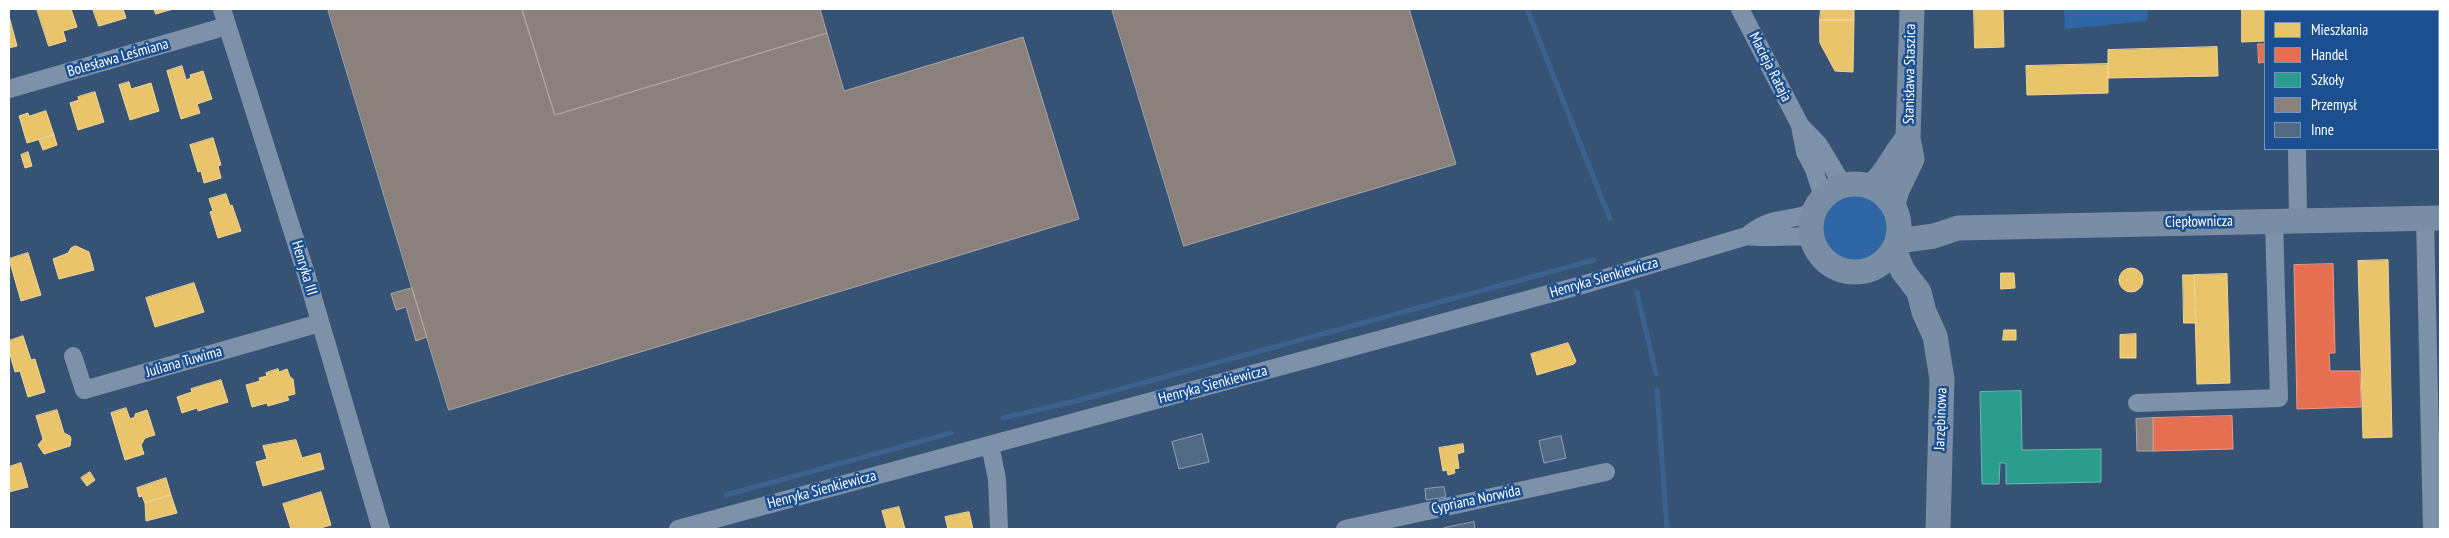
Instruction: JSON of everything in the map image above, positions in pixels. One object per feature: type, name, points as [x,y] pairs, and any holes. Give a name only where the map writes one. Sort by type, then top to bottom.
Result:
[{"type":"street","name":"Henryka III","points":[[222,9],[307,277],[381,529]]},
{"type":"street","name":"Macieja Rataja","points":[[1740,9],[1800,125],[1806,152],[1814,169],[1818,204]]},
{"type":"street","name":"Stanisława Staszica","points":[[1895,210],[1897,190],[1912,160],[1908,138],[1912,9]]},
{"type":"street","name":"Bolesława Leśmiana","points":[[9,90],[227,26]]},
{"type":"street","name":"Macieja Rataja","points":[[1800,125],[1819,145],[1840,180],[1859,186]]},
{"type":"street","name":"Stanisława Staszica","points":[[1859,186],[1880,179],[1896,152],[1908,138]]},
{"type":"street","points":[[2137,403],[2279,398],[2286,220],[2297,150]]},
{"type":"street","points":[[1859,186],[1883,194],[1895,210],[1890,252],[1866,272],[1852,273],[1838,269],[1825,262],[1816,251],[1811,237],[1810,224],[1818,204],[1834,189],[1859,186]]},
{"type":"street","name":"Henryka Sienkiewicza","points":[[1747,236],[1760,225],[1801,217],[1818,204]]},
{"type":"street","name":"Ciepłownicza","points":[[1895,210],[1908,220],[1935,221],[1958,228]]},
{"type":"street","points":[[2432,529],[2433,218]]},
{"type":"street","name":"Ciepłownicza","points":[[1890,252],[1958,228],[2433,218]]},
{"type":"street","name":"Henryka Sienkiewicza","points":[[678,529],[1582,285],[1747,236],[1764,238],[1783,235],[1811,237]]},
{"type":"street","name":"Jarzębinowa","points":[[1890,252],[1919,292],[1924,312],[1935,336],[1942,379],[1938,529]]},
{"type":"street","name":"Juliana Tuwima","points":[[73,356],[84,390],[320,323]]},
{"type":"street","points":[[990,445],[997,479],[999,529]]},
{"type":"street","name":"Cypriana Norwida","points":[[1345,529],[1606,472]]},
{"type":"shaded area","points":[[2064,9],[2148,9],[2147,21],[2065,29]]},
{"type":"shaded area","points":[[1854,195],[1867,198],[1878,205],[1885,216],[1888,229],[1885,242],[1878,253],[1867,260],[1854,263],[1841,260],[1830,253],[1823,242],[1820,229],[1823,216],[1830,205],[1841,198]]},
{"type":"building: Mieszkania","points":[[37,9],[71,9],[77,27],[63,31],[66,41],[49,46]]},
{"type":"building: Mieszkania","points":[[93,9],[123,9],[126,18],[99,26]]},
{"type":"building: Mieszkania","points":[[154,9],[173,9],[156,14]]},
{"type":"building: Mieszkania","points":[[1821,9],[1854,9],[1854,20],[1820,20]]},
{"type":"building: Mieszkania","points":[[1974,9],[2003,9],[2004,47],[1975,48]]},
{"type":"building: Mieszkania","points":[[2242,9],[2270,9],[2264,10],[2264,41],[2242,42]]},
{"type":"building: Mieszkania","points":[[2350,9],[2391,9],[2391,10]]},
{"type":"building: Mieszkania","points":[[9,16],[17,46],[9,48]]},
{"type":"building: Mieszkania","points":[[1820,20],[1854,20],[1853,72],[1835,71],[1820,43]]},
{"type":"building: Mieszkania","points":[[2217,47],[2218,76],[2108,78],[2108,50]]},
{"type":"building: Mieszkania","points":[[2108,64],[2108,93],[2027,95],[2026,66]]},
{"type":"building: Mieszkania","points":[[182,66],[186,80],[191,78],[190,75],[203,71],[212,99],[197,104],[200,113],[181,119],[167,71]]},
{"type":"building: Mieszkania","points":[[129,82],[131,89],[151,83],[159,111],[130,120],[119,85]]},
{"type":"building: Mieszkania","points":[[95,92],[104,122],[78,130],[70,103],[79,100],[78,97]]},
{"type":"building: Mieszkania","points":[[46,111],[54,135],[27,143],[19,116],[28,113],[29,116]]},
{"type":"building: Mieszkania","points":[[54,135],[57,145],[43,150],[39,140]]},
{"type":"building: Mieszkania","points":[[213,138],[221,165],[218,166],[221,178],[204,183],[201,171],[198,172],[190,145]]},
{"type":"building: Mieszkania","points":[[28,152],[32,166],[25,168],[21,155]]},
{"type":"building: Mieszkania","points":[[226,194],[241,231],[218,238],[210,212],[213,211],[209,199]]},
{"type":"building: Mieszkania","points":[[76,246],[89,252],[94,270],[59,279],[53,259],[68,253],[71,248]]},
{"type":"building: Mieszkania","points":[[28,253],[41,295],[21,301],[9,259]]},
{"type":"building: Mieszkania","points":[[2388,260],[2392,437],[2363,438],[2358,261]]},
{"type":"building: Mieszkania","points":[[2131,268],[2139,272],[2143,280],[2139,288],[2131,292],[2123,288],[2119,280],[2123,272]]},
{"type":"building: Mieszkania","points":[[2001,273],[2014,273],[2015,288],[2001,289]]},
{"type":"building: Mieszkania","points":[[2227,274],[2230,383],[2197,384],[2194,275]]},
{"type":"building: Mieszkania","points":[[2183,275],[2194,275],[2196,323],[2184,323]]},
{"type":"building: Mieszkania","points":[[194,283],[204,312],[155,327],[146,298]]},
{"type":"building: Mieszkania","points":[[2004,330],[2016,330],[2016,340],[2003,340]]},
{"type":"building: Mieszkania","points":[[2136,334],[2136,358],[2120,358],[2120,335]]},
{"type":"building: Mieszkania","points":[[23,336],[31,360],[35,359],[45,392],[28,397],[20,371],[15,372],[9,351],[9,341]]},
{"type":"building: Mieszkania","points":[[1568,343],[1576,361],[1574,364],[1537,375],[1531,354]]},
{"type":"building: Mieszkania","points":[[278,369],[279,372],[287,369],[290,377],[293,379],[295,394],[287,396],[289,400],[268,406],[267,403],[252,407],[246,385],[260,381],[259,378],[267,376],[266,373]]},
{"type":"building: Mieszkania","points":[[221,380],[228,402],[198,411],[197,408],[182,413],[177,397],[192,392],[191,389]]},
{"type":"building: Mieszkania","points":[[126,408],[130,419],[135,417],[135,414],[147,410],[155,435],[145,438],[141,445],[144,454],[125,460],[111,413]]},
{"type":"building: Mieszkania","points":[[57,410],[64,433],[70,436],[70,446],[44,454],[38,445],[43,439],[36,416]]},
{"type":"building: Mieszkania","points":[[296,440],[302,458],[320,453],[324,469],[263,486],[256,462],[267,459],[263,446]]},
{"type":"building: Mieszkania","points":[[1463,444],[1464,452],[1457,454],[1459,468],[1454,469],[1455,473],[1448,475],[1447,470],[1443,471],[1439,448]]},
{"type":"building: Mieszkania","points":[[21,463],[28,487],[9,492],[9,467]]},
{"type":"building: Mieszkania","points":[[90,472],[95,480],[87,486],[81,478]]},
{"type":"building: Mieszkania","points":[[166,478],[171,495],[145,503],[142,496],[139,497],[137,488]]},
{"type":"building: Mieszkania","points":[[321,492],[331,525],[317,529],[291,529],[283,504]]},
{"type":"building: Mieszkania","points":[[171,495],[177,513],[146,521],[145,503]]},
{"type":"building: Mieszkania","points":[[899,507],[905,529],[887,529],[882,511]]},
{"type":"building: Mieszkania","points":[[969,512],[973,529],[948,529],[945,517]]},
{"type":"building: Handel","points":[[2311,9],[2335,9],[2335,10]]},
{"type":"building: Handel","points":[[2258,44],[2264,44],[2264,62],[2259,63]]},
{"type":"building: Handel","points":[[2333,264],[2335,353],[2329,353],[2330,371],[2360,371],[2361,407],[2297,409],[2294,265]]},
{"type":"building: Handel","points":[[2232,416],[2233,449],[2153,451],[2153,418]]},
{"type":"building: Szkoły","points":[[2021,391],[2022,450],[2101,449],[2101,482],[2006,484],[2006,463],[2000,463],[1999,484],[1982,484],[1980,392]]},
{"type":"building: Przemysł","points":[[328,9],[522,9],[555,115],[827,33],[844,91],[1023,37],[1079,219],[449,410]]},
{"type":"building: Przemysł","points":[[522,9],[820,9],[827,33],[555,115]]},
{"type":"building: Przemysł","points":[[1112,9],[1409,9],[1456,164],[1184,246]]},
{"type":"building: Przemysł","points":[[412,288],[427,337],[416,341],[406,307],[396,310],[391,294]]},
{"type":"building: Przemysł","points":[[2153,418],[2153,451],[2137,451],[2136,419]]},
{"type":"building: Inne","points":[[1202,434],[1209,462],[1179,469],[1172,442]]},
{"type":"building: Inne","points":[[1561,436],[1566,458],[1544,463],[1539,441]]},
{"type":"building: Inne","points":[[1444,487],[1446,497],[1426,500],[1425,489]]},
{"type":"building: Inne","points":[[1474,522],[1475,529],[1444,529],[1444,528]]},
{"type":"waterway","points":[[1527,9],[1610,219]]},
{"type":"waterway","points":[[1003,418],[1080,400],[1594,260]]},
{"type":"waterway","points":[[1637,292],[1656,374]]},
{"type":"waterway","points":[[1657,390],[1667,529]]},
{"type":"waterway","points":[[726,495],[951,433]]}]
